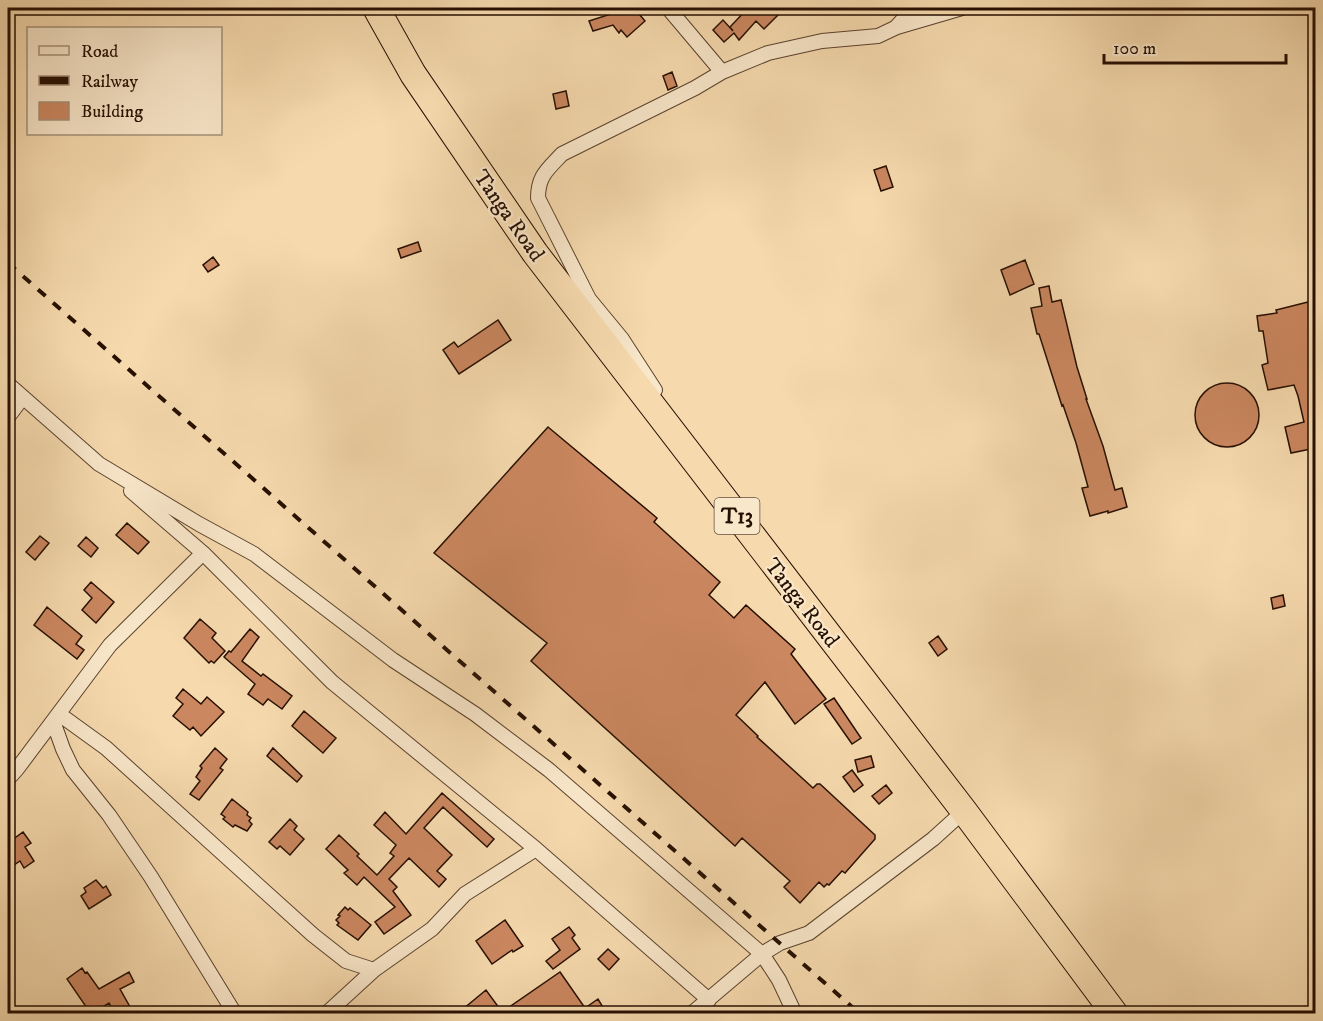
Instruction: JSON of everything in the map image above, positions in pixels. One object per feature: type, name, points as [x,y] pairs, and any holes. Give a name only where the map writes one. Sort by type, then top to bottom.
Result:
[{"type":"highway","name":"Tanga Road","points":[[376,8],[413,74],[536,253],[964,811],[1115,1014]]},
{"type":"street","points":[[668,8],[722,72]]},
{"type":"street","points":[[897,27],[914,8]]},
{"type":"street","points":[[694,460],[668,411],[622,339],[588,299],[538,198],[538,184],[548,168],[562,154],[722,72],[768,53],[822,41],[878,36],[897,27],[962,8]]},
{"type":"street","points":[[8,384],[203,553],[332,682],[536,849],[709,1000]]},
{"type":"street","points":[[8,417],[23,397]]},
{"type":"street","points":[[99,464],[254,554],[393,660],[475,714],[549,770],[762,954],[779,980],[795,1014]]},
{"type":"street","points":[[8,779],[110,645],[203,553]]},
{"type":"street","points":[[56,717],[106,748],[313,935],[346,961],[374,970]]},
{"type":"street","points":[[56,717],[63,749],[73,770],[103,807],[152,877],[235,1014]]},
{"type":"street","points":[[691,1014],[762,954],[780,943],[809,933],[933,839],[964,811]]},
{"type":"street","points":[[326,1014],[374,970],[432,929],[465,894],[536,849]]},
{"type":"building","points":[[602,8],[634,8],[645,21],[627,37],[621,30],[619,33],[613,25],[593,31],[589,21],[608,15]]},
{"type":"building","points":[[748,8],[785,8],[764,29],[756,21],[739,40],[734,33],[724,42],[713,30],[723,20],[733,31],[730,27]]},
{"type":"building","points":[[672,72],[677,86],[668,90],[663,76]]},
{"type":"building","points":[[566,91],[569,106],[556,109],[553,94]]},
{"type":"building","points":[[886,166],[893,187],[881,191],[874,170]]},
{"type":"building","points":[[418,242],[421,251],[401,258],[398,249]]},
{"type":"building","points":[[213,257],[219,265],[208,272],[203,265]]},
{"type":"building","points":[[1025,260],[1034,284],[1010,295],[1001,270]]},
{"type":"building","points":[[1049,286],[1052,302],[1061,300],[1086,399],[1103,446],[1115,490],[1122,488],[1127,507],[1108,513],[1108,511],[1090,516],[1082,488],[1088,487],[1076,443],[1039,334],[1037,334],[1031,308],[1042,306],[1039,288]]},
{"type":"building","points":[[1316,300],[1316,448],[1291,453],[1285,427],[1304,422],[1298,396],[1294,385],[1268,390],[1262,365],[1268,363],[1263,331],[1259,331],[1257,316],[1277,313],[1276,310]]},
{"type":"building","points":[[498,320],[511,340],[459,374],[443,350],[454,342],[458,347]]},
{"type":"building","points":[[1227,383],[1239,385],[1250,392],[1257,403],[1259,415],[1257,427],[1250,438],[1239,445],[1227,447],[1215,445],[1204,438],[1197,427],[1195,415],[1197,403],[1204,392],[1215,385]]},
{"type":"building","points":[[548,427],[657,518],[654,522],[720,582],[709,595],[734,618],[746,605],[795,649],[791,654],[826,699],[795,724],[765,682],[736,715],[813,788],[820,784],[875,835],[875,839],[845,873],[842,871],[829,885],[824,887],[819,882],[800,903],[784,887],[790,881],[742,838],[735,846],[531,661],[547,643],[434,553]]},
{"type":"building","points":[[127,523],[149,542],[138,554],[116,535]]},
{"type":"building","points":[[40,536],[49,543],[35,560],[26,552]]},
{"type":"building","points":[[86,537],[98,548],[91,557],[78,546]]},
{"type":"building","points":[[91,582],[114,602],[96,623],[82,610],[92,598],[84,590]]},
{"type":"building","points":[[1283,595],[1285,606],[1273,609],[1271,598]]},
{"type":"building","points":[[47,607],[82,636],[76,644],[84,650],[77,659],[34,625]]},
{"type":"building","points":[[200,619],[216,633],[212,638],[225,651],[214,663],[211,661],[209,663],[184,638]]},
{"type":"building","points":[[250,629],[259,637],[242,661],[292,696],[282,709],[268,699],[263,705],[248,694],[255,684],[224,657]]},
{"type":"building","points":[[938,636],[947,649],[938,656],[929,643]]},
{"type":"building","points":[[183,689],[201,704],[207,697],[224,712],[201,736],[193,727],[190,730],[173,716],[183,704],[176,698]]},
{"type":"building","points":[[834,698],[861,738],[852,744],[824,704]]},
{"type":"building","points":[[304,711],[336,738],[323,753],[292,726]]},
{"type":"building","points":[[215,748],[227,759],[220,768],[223,770],[199,800],[190,794],[200,781],[196,777],[202,768],[200,766]]},
{"type":"building","points":[[273,748],[302,776],[297,782],[267,756]]},
{"type":"building","points":[[871,756],[874,767],[858,772],[855,760]]},
{"type":"building","points":[[852,770],[863,785],[854,792],[843,777]]},
{"type":"building","points":[[886,785],[892,793],[879,804],[872,796]]},
{"type":"building","points":[[442,793],[494,839],[487,847],[443,807],[424,828],[452,855],[437,871],[446,879],[439,887],[409,858],[389,879],[397,887],[393,891],[411,915],[384,934],[375,922],[395,907],[364,877],[357,885],[344,873],[348,870],[326,849],[339,835],[377,875],[394,856],[390,853],[396,845],[374,825],[385,812],[406,834]]},
{"type":"building","points":[[232,799],[248,812],[247,815],[251,818],[249,821],[252,824],[247,831],[235,825],[233,827],[223,819],[225,817],[221,814]]},
{"type":"building","points":[[290,819],[297,826],[294,830],[304,839],[290,855],[280,846],[277,849],[269,842]]},
{"type":"building","points":[[23,832],[31,843],[25,847],[34,861],[24,868],[20,861],[8,869],[8,843]]},
{"type":"building","points":[[96,880],[103,888],[106,886],[111,895],[89,909],[81,896],[86,892],[84,888]]},
{"type":"building","points":[[345,907],[348,910],[350,908],[371,925],[358,940],[337,925],[339,923],[336,920],[340,916],[338,915]]},
{"type":"building","points":[[505,920],[523,946],[513,952],[512,950],[492,964],[476,941]]},
{"type":"building","points":[[569,927],[575,935],[572,938],[580,949],[553,969],[546,961],[560,950],[552,939]]},
{"type":"building","points":[[608,949],[619,959],[609,970],[598,959]]},
{"type":"building","points":[[82,968],[99,989],[129,972],[134,982],[120,989],[134,1014],[115,1014],[109,1003],[91,1014],[67,979]]},
{"type":"building","points":[[560,972],[585,1008],[598,999],[607,1014],[457,1014],[486,990],[502,1012]]},
{"type":"railway","points":[[8,263],[860,1014]]}]
